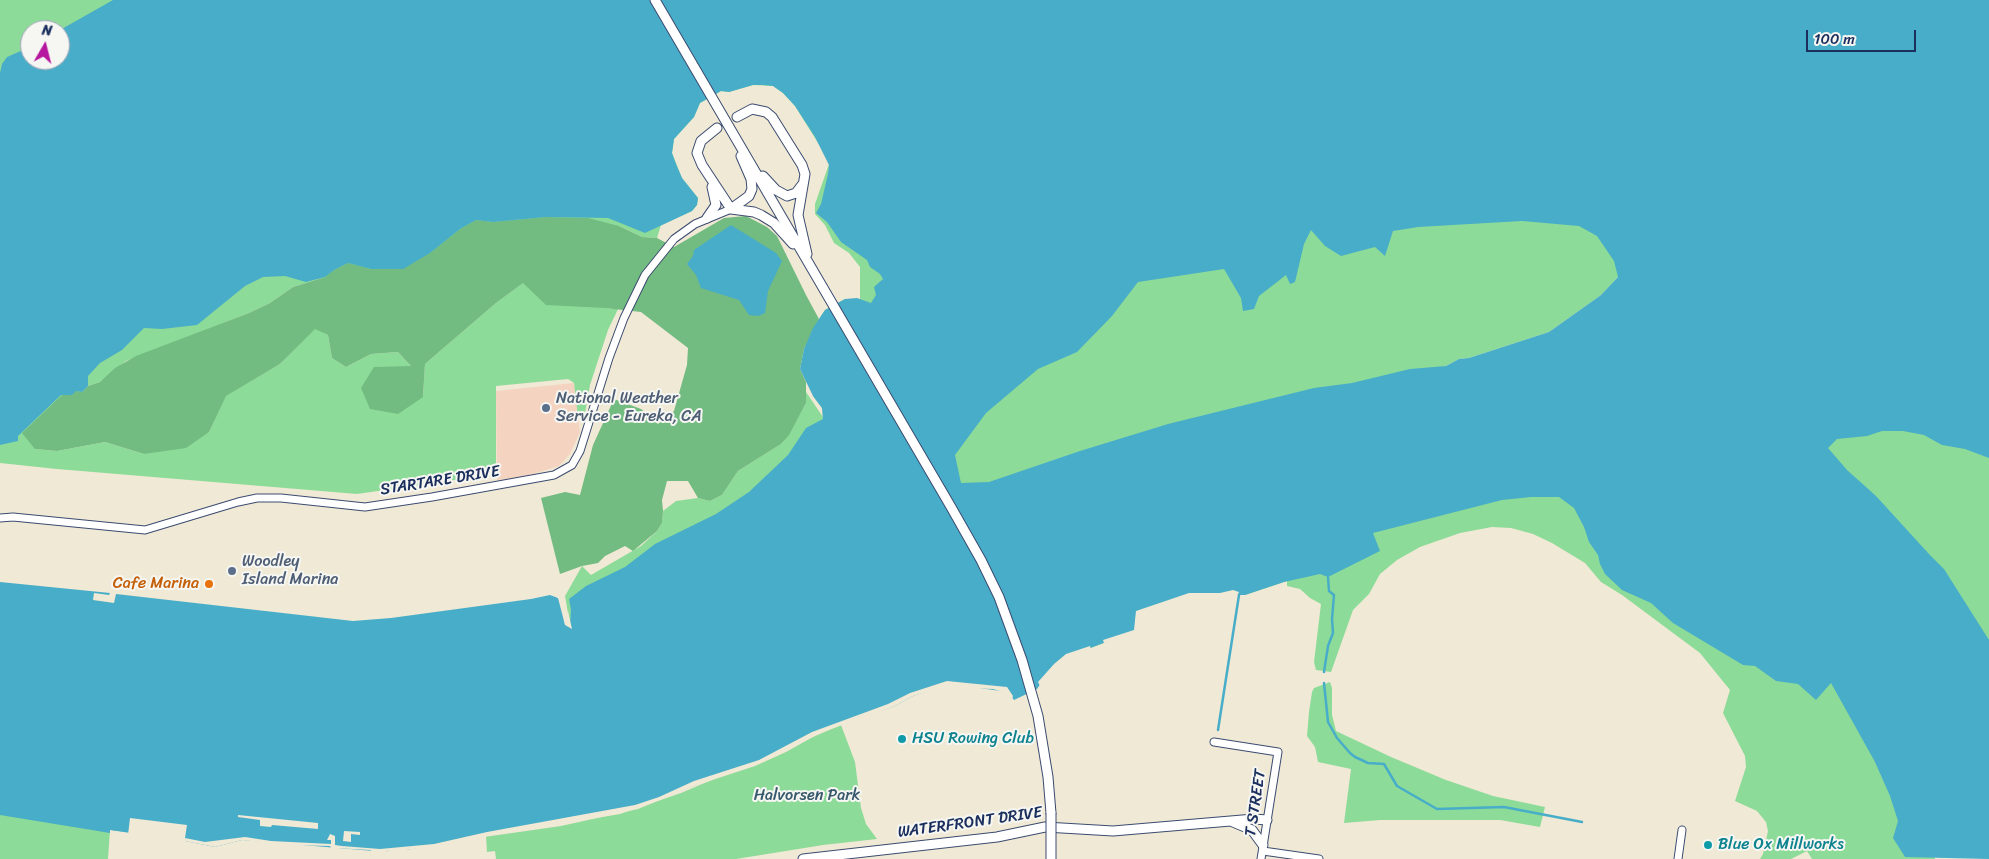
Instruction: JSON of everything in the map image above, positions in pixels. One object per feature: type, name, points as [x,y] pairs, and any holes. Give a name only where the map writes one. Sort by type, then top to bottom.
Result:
[{"type":"main road","points":[[655,0],[981,560],[1002,604],[1022,660],[1038,716],[1049,790],[1050,859]]},
{"type":"main road","points":[[737,116],[755,109],[769,114],[802,165],[805,174],[798,208],[799,222],[809,264]]},
{"type":"main road","points":[[730,127],[750,176],[752,189],[749,196],[731,209]]},
{"type":"main road","points":[[717,128],[701,141],[698,150],[698,157],[709,177],[731,209],[754,212],[774,223],[809,264]]},
{"type":"main road","points":[[751,163],[772,186],[783,194],[794,195],[803,185]]},
{"type":"main road","points":[[707,218],[717,201],[709,177]]},
{"type":"main road","name":"WATERFRONT DRIVE","points":[[803,859],[997,837],[1044,827],[1122,830],[1254,819],[1267,820]]},
{"type":"main road","name":"WATERFRONT DRIVE","points":[[1230,821],[1252,830],[1262,852]]},
{"type":"street","name":"STARTARE DRIVE","points":[[0,518],[13,517],[145,530],[257,498],[281,498],[365,507],[554,475],[572,465],[580,451],[614,344],[624,318],[646,275],[674,239],[695,224],[731,209]]},
{"type":"street","name":"T STREET","points":[[1214,742],[1278,752],[1262,852]]},
{"type":"street","points":[[1678,859],[1682,830]]},
{"type":"street","points":[[1262,852],[1319,859]]},
{"type":"shaded area","points":[[574,383],[580,432],[570,454],[559,466],[523,477],[497,480],[496,391]]},
{"type":"green space","points":[[0,0],[131,0],[70,40],[70,20],[20,20],[20,70],[22,70],[0,99]]},
{"type":"green space","points":[[1989,0],[1618,277],[1601,295],[1549,332],[1469,358],[1459,359],[1446,366],[969,498],[848,430],[570,625],[565,596],[582,566],[591,575],[641,546],[657,531],[662,523],[663,511],[676,501],[698,498],[710,501],[722,495],[738,471],[781,444],[806,403],[806,392],[823,417],[822,408],[813,396],[813,328],[825,310],[845,299],[860,299],[860,267],[849,253],[834,243],[825,225],[815,214],[815,204],[829,164],[795,106],[783,93],[773,86],[753,85],[729,92],[721,91],[700,103],[694,117],[674,139],[672,153],[682,178],[698,198],[697,205],[692,211],[661,225],[657,238],[642,237],[619,226],[325,277],[293,287],[270,303],[249,313],[126,361],[100,382],[88,386],[35,449],[57,451],[105,442],[144,454],[209,432],[225,396],[280,364],[315,328],[328,335],[332,358],[346,367],[371,354],[398,352],[411,366],[423,397],[425,364],[496,303],[524,282],[605,308],[618,309],[608,330],[590,385],[584,419],[578,417],[574,383],[568,379],[496,386],[496,468],[476,477],[357,494],[0,463],[0,370],[644,89]]},
{"type":"green space","points":[[746,216],[767,227],[777,236],[819,319],[804,349],[800,369],[806,382],[806,403],[789,435],[781,444],[738,471],[722,495],[710,501],[698,498],[688,481],[667,481],[662,500],[662,523],[657,531],[633,551],[625,546],[605,556],[598,563],[582,566],[560,574],[541,498],[565,492],[580,495],[593,445],[614,399],[641,409],[658,424],[674,411],[687,365],[688,348],[641,312],[546,305],[523,283],[496,303],[425,364],[423,397],[398,414],[370,409],[361,388],[374,367],[411,366],[398,352],[371,354],[346,367],[332,358],[328,335],[315,329],[280,364],[226,396],[209,432],[186,448],[144,454],[105,442],[57,451],[35,449],[22,433],[62,395],[71,395],[75,391],[82,392],[88,386],[100,382],[115,368],[136,356],[249,313],[270,303],[293,287],[325,277],[348,263],[371,269],[430,253],[460,229],[476,220],[493,222],[546,217],[588,218],[619,226],[642,237],[657,238],[674,247],[724,218]]},
{"type":"green space","points":[[1989,259],[1989,832],[1759,285]]},
{"type":"green space","points":[[1676,435],[1712,435],[1725,445],[1734,442],[1737,450],[1747,460],[1775,483],[1820,547],[1870,658],[1883,701],[1902,782],[1935,859],[1812,859],[1807,851],[1791,859],[1760,859],[1763,854],[1768,831],[1766,822],[1757,811],[1735,801],[1746,767],[1745,756],[1723,713],[1730,690],[1700,653],[1622,595],[1601,582],[1585,563],[1533,534],[1511,528],[1492,527],[1460,533],[1420,547],[1397,560],[1380,574],[1369,594],[1353,610],[1331,672],[1316,670],[1314,662],[1321,604],[1310,598],[1300,589],[1287,586],[1287,581],[1245,595],[1237,595],[1238,592],[1233,590],[1220,593],[1189,593],[1136,611],[1134,630],[1103,640],[1104,643],[1091,648],[1089,646],[1066,654],[1038,682],[1030,687],[1021,657],[1145,601],[1285,562],[1291,563],[1367,534],[1372,527],[1548,462],[1595,456],[1612,444]]},
{"type":"green space","points":[[1330,682],[1332,688],[1332,715],[1336,731],[1446,780],[1493,796],[1545,807],[1540,827],[1500,820],[1380,820],[1344,823],[1351,769],[1318,762],[1315,747],[1307,736],[1312,692],[1314,688]]},
{"type":"green space","name":"Halvorsen Park","points":[[841,725],[855,762],[861,808],[866,824],[877,839],[823,845],[736,859],[496,859],[495,851],[487,852],[486,836],[620,814],[681,793]]},
{"type":"green space","points":[[0,792],[127,832],[110,830],[108,859],[0,859]]},
{"type":"water","points":[[113,0],[1989,0],[1989,458],[1965,449],[1942,445],[1924,435],[1903,431],[1882,431],[1867,436],[1837,439],[1828,448],[1847,470],[1876,496],[1944,569],[1989,640],[1989,859],[1905,857],[1893,838],[1898,821],[1890,796],[1875,762],[1831,683],[1816,700],[1798,684],[1776,681],[1755,666],[1743,665],[1673,623],[1651,603],[1622,590],[1605,574],[1598,555],[1589,542],[1574,508],[1559,497],[1502,500],[1373,533],[1380,551],[1328,577],[1320,574],[1284,582],[1245,595],[1189,595],[1136,614],[1135,631],[1069,656],[1045,677],[1037,689],[1014,700],[1008,692],[958,685],[943,686],[913,696],[895,706],[813,733],[788,749],[637,808],[386,852],[242,840],[215,847],[110,830],[110,833],[0,815],[0,577],[359,618],[554,593],[561,602],[565,624],[570,625],[571,610],[569,599],[586,586],[625,567],[655,544],[716,514],[749,492],[788,455],[806,428],[823,419],[822,408],[813,396],[800,369],[804,349],[813,328],[825,310],[845,299],[857,298],[871,303],[876,295],[874,287],[883,279],[880,274],[870,267],[867,260],[841,242],[827,222],[816,213],[821,204],[829,165],[815,137],[795,106],[783,93],[773,86],[753,85],[729,92],[721,91],[700,103],[694,117],[674,139],[672,153],[676,164],[682,178],[698,198],[697,205],[692,211],[645,233],[608,218],[546,217],[493,222],[476,220],[460,229],[430,253],[403,269],[371,269],[348,263],[325,277],[306,282],[285,276],[263,277],[245,286],[197,325],[162,329],[144,328],[122,350],[100,363],[88,376],[88,386],[82,392],[76,391],[72,395],[61,395],[18,436],[18,441],[0,445],[0,73],[2,64],[7,57],[20,51],[20,70],[70,70],[70,24]],"holes":[[[1522,221],[1579,226],[1597,236],[1614,261],[1618,277],[1601,295],[1549,332],[1469,358],[1459,359],[1446,366],[1410,369],[1352,383],[1314,388],[1168,424],[989,482],[961,483],[955,455],[986,413],[1038,369],[1077,352],[1112,316],[1138,282],[1224,269],[1241,298],[1243,311],[1254,309],[1259,296],[1286,275],[1290,284],[1295,282],[1304,244],[1311,230],[1325,246],[1341,256],[1375,247],[1385,256],[1393,231],[1418,227]]]},
{"type":"water","points":[[731,225],[776,253],[782,261],[768,291],[765,313],[758,316],[749,315],[739,300],[701,288],[696,275],[687,264],[693,256],[694,250]]},
{"type":"pier","points":[[0,575],[359,616],[554,590],[564,601],[567,622],[568,611],[572,629],[565,625],[558,598],[550,595],[391,618],[353,621],[116,594],[114,603],[93,600],[94,593],[109,595],[110,593],[0,582]]},
{"type":"pier","points":[[1233,590],[1239,592],[1236,598],[1190,597],[1140,614],[1137,633],[1104,643],[1103,640],[1134,630],[1136,611],[1189,593],[1220,593]]},
{"type":"pier","points":[[1090,646],[1091,650],[1070,658],[1057,667],[1040,686],[1038,682],[1066,654]]},
{"type":"pier","points":[[947,681],[1007,687],[1013,696],[1012,699],[1006,693],[993,689],[943,687],[913,696],[895,706],[820,733],[786,752],[755,766],[694,786],[638,809],[561,826],[484,837],[435,848],[435,846],[389,850],[386,852],[336,848],[332,850],[330,846],[286,845],[242,840],[215,847],[185,841],[185,843],[128,835],[130,818],[187,825],[185,838],[205,842],[245,837],[271,841],[331,844],[331,840],[327,840],[330,834],[335,836],[335,845],[342,846],[380,849],[434,844],[487,832],[635,805],[659,797],[694,781],[759,760],[812,732],[888,704],[910,693]]},
{"type":"pier","points":[[238,815],[318,823],[318,829],[272,825],[271,827],[260,826],[260,820],[238,817]]},
{"type":"pier","points":[[344,831],[360,832],[360,835],[351,834],[351,842],[343,841]]},
{"type":"waterway","points":[[1324,672],[1328,646],[1333,633],[1334,595],[1329,591],[1328,577]]},
{"type":"waterway","points":[[1218,730],[1239,595]]},
{"type":"waterway","points":[[1324,683],[1328,722],[1337,738],[1350,753],[1368,763],[1384,764],[1397,786],[1437,809],[1504,807],[1582,822]]},
{"type":"place","name":"National Weather Service - Eureka, CA","points":[[546,408]]},
{"type":"place","name":"Woodley Island Marina","points":[[232,571]]},
{"type":"place","name":"Cafe Marina","points":[[209,584]]},
{"type":"place","name":"HSU Rowing Club","points":[[902,739]]},
{"type":"place","name":"Blue Ox Millworks","points":[[1708,845]]}]
